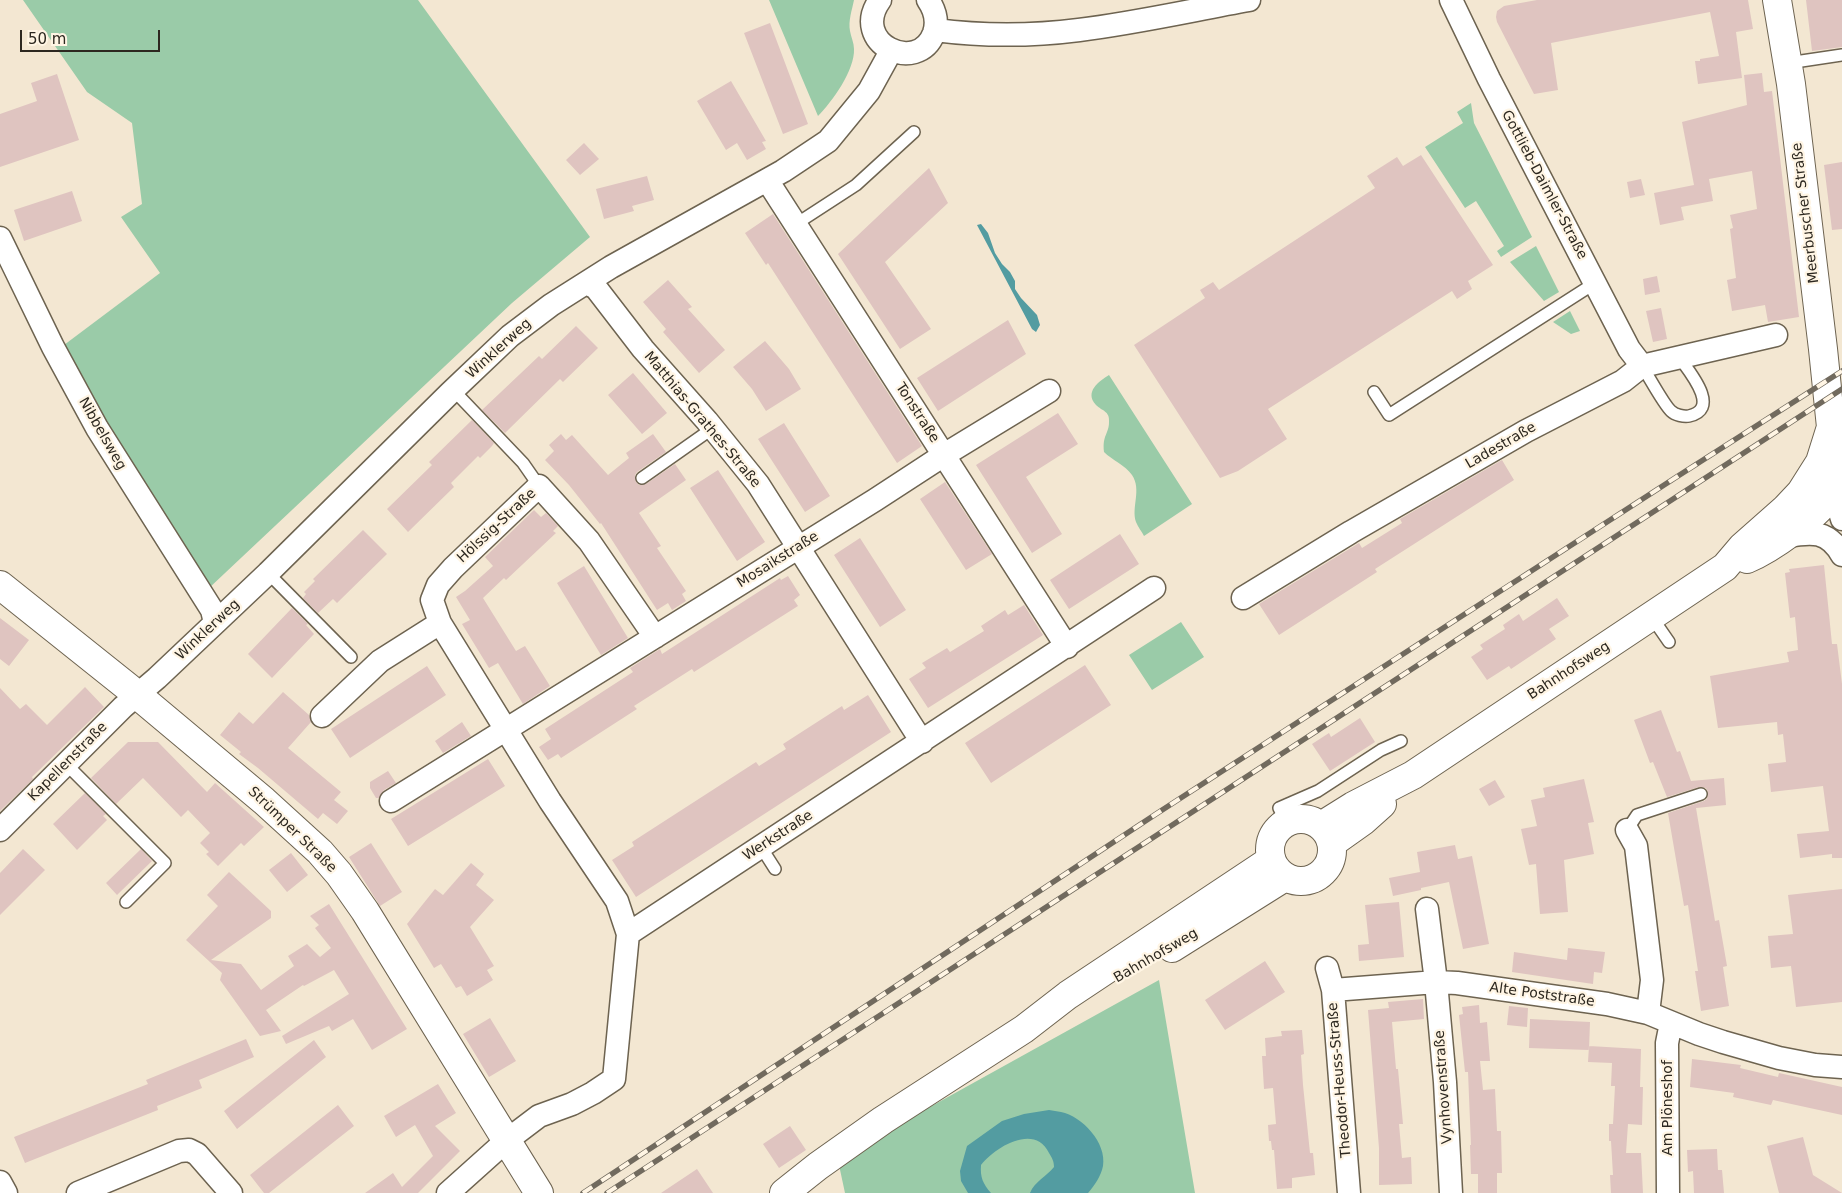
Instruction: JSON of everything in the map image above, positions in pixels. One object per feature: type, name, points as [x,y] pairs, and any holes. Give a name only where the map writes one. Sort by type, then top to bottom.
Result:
[{"type":"main road","name":"Meerbuscher Straße","points":[[1778,0],[1788,63],[1823,349],[1836,426],[1834,487],[1836,507]]},
{"type":"main road","name":"Meerbuscher Straße","points":[[1801,492],[1820,462],[1836,426]]},
{"type":"main road","name":"Bahnhofsweg","points":[[1725,567],[1742,547],[1785,509],[1801,492]]},
{"type":"main road","name":"Bahnhofsweg","points":[[1327,834],[1363,822],[1413,775],[1725,567],[1750,557],[1787,536],[1820,508],[1836,507]]},
{"type":"main road","name":"Strümper Straße","points":[[0,585],[137,695],[264,801],[320,852],[339,874],[365,911],[539,1193]]},
{"type":"main road","points":[[1301,818],[1316,822],[1327,834],[1332,853],[1330,863],[1324,872],[1315,878],[1295,881],[1278,868],[1270,845],[1275,832],[1286,822],[1301,818]]},
{"type":"main road","name":"Bahnhofsweg","points":[[784,1193],[818,1166],[883,1120],[1024,1028],[1155,958],[1278,868]]},
{"type":"street","points":[[880,0],[873,14],[873,30],[882,45],[891,51],[902,53],[919,50],[931,39],[935,30],[936,18],[933,7],[928,0]]},
{"type":"street","name":"Gottlieb-Daimler-Straße","points":[[1451,0],[1488,79],[1629,349],[1642,366]]},
{"type":"street","points":[[935,30],[964,34],[1025,34],[1079,30],[1238,1]]},
{"type":"street","name":"Winklerweg","points":[[137,695],[158,678],[268,574],[510,336],[550,305],[783,172],[828,141],[869,91],[891,51]]},
{"type":"street","name":"Tonstraße","points":[[767,180],[1067,647]]},
{"type":"street","name":"Nibbelsweg","points":[[0,238],[53,348],[93,420],[212,610],[215,623]]},
{"type":"street","name":"Matthias-Grathes-Straße","points":[[586,283],[596,288],[643,349],[713,428],[758,484],[922,742]]},
{"type":"street","name":"Ladestraße","points":[[1243,598],[1350,532],[1526,431],[1623,381],[1642,366],[1776,335]]},
{"type":"street","name":"Mosaikstraße","points":[[507,729],[1049,391]]},
{"type":"street","name":"Hölssig-Straße","points":[[628,934],[617,901],[550,801],[440,623],[432,600],[438,585],[453,568],[539,486],[589,541],[655,637]]},
{"type":"street","points":[[1801,492],[1815,490],[1836,507]]},
{"type":"street","points":[[1787,536],[1809,533],[1819,534],[1832,541],[1842,555]]},
{"type":"street","name":"Werkstraße","points":[[628,934],[1154,588]]},
{"type":"street","points":[[322,716],[380,661],[440,623]]},
{"type":"street","name":"Kapellenstraße","points":[[0,830],[137,695]]},
{"type":"street","points":[[391,801],[507,729]]},
{"type":"street","points":[[1627,830],[1636,846],[1652,980],[1648,1013]]},
{"type":"street","points":[[1427,909],[1436,982]]},
{"type":"street","points":[[448,1193],[506,1141],[539,1116],[572,1104],[614,1079],[628,934]]},
{"type":"street","name":"Theodor-Heuss-Straße","points":[[1327,968],[1333,990],[1349,1193]]},
{"type":"street","name":"Alte Poststraße","points":[[1333,990],[1436,982],[1457,983],[1608,1004],[1648,1013],[1723,1042],[1779,1058],[1815,1065],[1842,1067]]},
{"type":"street","name":"Vynhovenstraße","points":[[1436,982],[1445,1082],[1451,1193]]},
{"type":"street","name":"Am Plöneshof","points":[[1668,1193],[1667,1043],[1671,1023]]},
{"type":"street","points":[[78,1193],[179,1151],[189,1150],[197,1154],[230,1193]]},
{"type":"street","points":[[0,1182],[6,1193]]},
{"type":"lane","points":[[1788,63],[1842,55]]},
{"type":"lane","points":[[796,224],[856,186],[914,132]]},
{"type":"lane","points":[[1374,392],[1389,415],[1595,283]]},
{"type":"lane","points":[[1642,366],[1671,411],[1680,416],[1689,416],[1697,413],[1703,405],[1704,396],[1679,357]]},
{"type":"lane","points":[[450,393],[458,396],[511,450],[539,486]]},
{"type":"lane","points":[[642,478],[713,428]]},
{"type":"lane","points":[[268,574],[351,657]]},
{"type":"lane","points":[[1651,616],[1669,642]]},
{"type":"lane","points":[[1286,822],[1279,808],[1318,791],[1381,750],[1401,741]]},
{"type":"lane","points":[[66,764],[165,863],[126,902]]},
{"type":"lane","points":[[1627,830],[1637,815],[1701,794]]},
{"type":"lane","points":[[761,847],[775,869]]},
{"type":"green space","points":[[23,0],[418,0],[590,237],[512,303],[208,589],[60,348],[160,273],[121,217],[142,204],[132,123],[87,92]]},
{"type":"green space","points":[[769,0],[854,0],[850,16],[850,31],[854,44],[851,66],[842,85],[830,103],[818,116]]},
{"type":"green space","points":[[1471,103],[1474,123],[1532,237],[1501,257],[1497,251],[1504,246],[1476,201],[1465,208],[1425,147],[1463,123],[1457,112]]},
{"type":"green space","points":[[1536,246],[1559,292],[1544,301],[1510,262]]},
{"type":"green space","points":[[1570,311],[1580,331],[1571,334],[1553,322]]},
{"type":"green space","points":[[1109,375],[1192,504],[1144,536],[1135,516],[1135,481],[1126,468],[1104,452],[1109,418],[1107,413],[1096,405],[1093,400],[1092,391],[1101,380]]},
{"type":"green space","points":[[1181,622],[1204,657],[1152,690],[1129,655]]},
{"type":"green space","points":[[1159,980],[1195,1193],[845,1193],[839,1165],[892,1128]]},
{"type":"water","points":[[981,224],[988,233],[995,253],[1015,281],[1015,289],[1037,315],[1040,325],[1036,332],[1032,329],[977,225]]},
{"type":"water","points":[[1049,1110],[1061,1112],[1077,1119],[1091,1132],[1101,1148],[1103,1157],[1102,1170],[1088,1193],[1030,1193],[1054,1165],[1051,1156],[1043,1144],[1025,1139],[1005,1145],[987,1158],[981,1165],[983,1180],[991,1193],[968,1193],[961,1181],[960,1171],[967,1146],[1002,1121],[1024,1114]]},
{"type":"building","points":[[1537,0],[1748,0],[1753,29],[1736,32],[1742,78],[1698,84],[1695,61],[1719,56],[1710,12],[1551,43],[1558,90],[1534,94],[1496,17],[1497,11],[1504,6]]},
{"type":"building","points":[[1806,0],[1842,0],[1842,47],[1812,51]]},
{"type":"building","points":[[770,23],[808,124],[783,134],[744,33]]},
{"type":"building","points":[[1762,73],[1764,92],[1772,91],[1799,317],[1768,322],[1765,305],[1732,311],[1727,280],[1736,278],[1730,229],[1733,228],[1730,215],[1757,209],[1752,171],[1709,179],[1713,201],[1681,207],[1684,220],[1660,225],[1654,193],[1694,185],[1682,122],[1747,105],[1744,75]]},
{"type":"building","points":[[57,74],[79,140],[0,167],[0,114],[37,101],[31,83]]},
{"type":"building","points":[[731,81],[766,141],[762,142],[766,149],[747,160],[737,143],[726,150],[697,101]]},
{"type":"building","points":[[584,143],[599,159],[580,175],[566,160]]},
{"type":"building","points":[[1421,155],[1493,265],[1468,281],[1472,289],[1457,299],[1452,291],[1268,409],[1287,439],[1238,471],[1220,478],[1134,345],[1205,298],[1200,290],[1213,282],[1219,290],[1375,188],[1367,176],[1397,157],[1403,166]]},
{"type":"building","points":[[1842,162],[1842,229],[1832,230],[1824,165]]},
{"type":"building","points":[[929,168],[948,203],[885,262],[931,329],[900,349],[838,254]]},
{"type":"building","points":[[647,176],[654,200],[632,206],[634,211],[604,219],[596,189]]},
{"type":"building","points":[[1641,179],[1645,195],[1630,198],[1627,182]]},
{"type":"building","points":[[72,191],[82,221],[24,241],[14,210]]},
{"type":"building","points":[[773,214],[922,446],[897,463],[768,263],[766,265],[745,233]]},
{"type":"building","points":[[1657,276],[1660,292],[1645,295],[1643,279]]},
{"type":"building","points":[[668,280],[692,307],[688,309],[725,350],[699,373],[663,332],[666,329],[643,302]]},
{"type":"building","points":[[1661,308],[1667,339],[1653,342],[1646,311]]},
{"type":"building","points":[[1008,320],[1026,354],[938,411],[917,378]]},
{"type":"building","points":[[576,326],[598,348],[563,382],[560,379],[505,433],[482,410],[539,356],[542,359]]},
{"type":"building","points":[[765,341],[789,369],[801,389],[766,411],[752,389],[733,367]]},
{"type":"building","points":[[633,373],[667,413],[642,434],[608,395]]},
{"type":"building","points":[[1058,413],[1078,444],[1026,477],[1062,534],[1032,553],[976,465]]},
{"type":"building","points":[[472,420],[494,443],[451,483],[454,487],[408,532],[387,509],[432,465],[429,462]]},
{"type":"building","points":[[784,423],[830,496],[805,512],[758,439]]},
{"type":"building","points":[[561,434],[566,440],[572,435],[608,475],[629,458],[626,453],[653,434],[666,452],[637,472],[635,475],[636,482],[639,485],[646,484],[675,464],[686,480],[639,513],[661,546],[657,548],[686,591],[682,594],[686,601],[672,610],[668,603],[657,610],[601,523],[545,460],[554,451],[549,445]]},
{"type":"building","points":[[1502,460],[1514,480],[1375,569],[1377,572],[1279,635],[1259,604],[1359,543],[1362,548],[1402,523],[1400,519]]},
{"type":"building","points":[[718,470],[765,542],[737,561],[690,488]]},
{"type":"building","points":[[945,482],[992,554],[966,570],[920,499]]},
{"type":"building","points":[[534,510],[541,517],[546,513],[558,526],[553,531],[556,533],[506,580],[504,578],[483,598],[516,651],[525,646],[550,686],[523,704],[498,663],[489,668],[462,624],[470,620],[456,597],[493,566],[485,557]]},
{"type":"building","points":[[363,530],[387,554],[337,603],[333,599],[318,613],[303,598],[306,594],[304,592],[315,581],[313,579]]},
{"type":"building","points":[[1120,534],[1139,564],[1069,609],[1050,580]]},
{"type":"building","points":[[860,538],[906,610],[880,627],[834,555]]},
{"type":"building","points":[[1824,565],[1832,644],[1837,644],[1842,684],[1842,858],[1832,858],[1832,854],[1800,858],[1797,834],[1829,831],[1823,786],[1771,792],[1768,764],[1786,762],[1783,734],[1778,735],[1777,722],[1718,728],[1710,676],[1789,662],[1787,652],[1798,650],[1795,617],[1790,618],[1785,573],[1790,572],[1789,569]]},
{"type":"building","points":[[584,566],[628,638],[601,655],[557,583]]},
{"type":"building","points":[[788,576],[800,595],[794,600],[798,606],[694,672],[692,669],[634,706],[637,709],[561,758],[558,754],[548,760],[539,747],[551,739],[545,729],[633,672],[630,668],[660,649],[662,654],[780,578],[781,580]]},
{"type":"building","points":[[1557,598],[1569,616],[1549,629],[1556,639],[1511,669],[1509,666],[1487,680],[1471,657],[1483,649],[1480,645],[1505,629],[1503,625],[1519,614],[1523,621]]},
{"type":"building","points":[[1024,605],[1043,635],[928,708],[909,679],[926,668],[922,663],[947,648],[950,652],[984,631],[981,626],[1005,610],[1008,615]]},
{"type":"building","points":[[292,608],[308,624],[306,625],[314,634],[272,678],[248,654]]},
{"type":"building","points":[[0,618],[29,640],[9,666],[0,659]]},
{"type":"building","points":[[1085,665],[1111,705],[991,783],[965,743]]},
{"type":"building","points":[[427,666],[446,695],[350,758],[331,729]]},
{"type":"building","points":[[85,687],[104,707],[0,811],[0,688],[20,709],[26,704],[47,725]]},
{"type":"building","points":[[283,692],[309,715],[311,722],[288,748],[341,792],[334,800],[348,811],[337,824],[323,813],[318,819],[239,754],[241,752],[220,735],[239,712],[253,724]]},
{"type":"building","points":[[868,695],[891,732],[636,897],[612,860],[634,846],[632,842],[756,762],[759,766],[786,749],[783,744],[842,706],[844,710]]},
{"type":"building","points":[[1661,710],[1677,752],[1680,751],[1691,781],[1724,778],[1726,805],[1696,808],[1715,921],[1719,920],[1727,966],[1723,967],[1729,1006],[1701,1011],[1695,971],[1698,971],[1688,905],[1684,906],[1668,813],[1704,801],[1707,799],[1708,792],[1706,788],[1699,787],[1667,797],[1653,762],[1650,763],[1634,720]]},
{"type":"building","points":[[1360,718],[1375,742],[1330,771],[1312,744],[1329,733],[1331,737]]},
{"type":"building","points":[[462,722],[471,736],[443,753],[435,741]]},
{"type":"building","points":[[128,742],[158,742],[207,792],[215,783],[264,827],[244,846],[241,843],[218,866],[206,854],[209,852],[200,843],[210,833],[188,810],[181,817],[143,778],[116,804],[91,778]]},
{"type":"building","points":[[488,759],[505,786],[408,846],[391,819]]},
{"type":"building","points":[[388,771],[396,783],[384,790],[379,798],[376,798],[370,788],[370,782]]},
{"type":"building","points":[[1584,779],[1594,822],[1588,823],[1594,854],[1564,860],[1568,912],[1540,914],[1536,864],[1529,865],[1521,829],[1537,826],[1531,800],[1545,797],[1543,788]]},
{"type":"building","points":[[1495,780],[1505,797],[1489,806],[1479,789]]},
{"type":"building","points":[[85,793],[106,814],[103,816],[107,820],[77,850],[53,824]]},
{"type":"building","points":[[371,843],[402,892],[380,906],[349,857]]},
{"type":"building","points":[[1455,845],[1458,859],[1472,856],[1489,944],[1463,949],[1449,882],[1393,896],[1389,878],[1420,872],[1417,852]]},
{"type":"building","points":[[23,849],[45,870],[0,915],[0,873]]},
{"type":"building","points":[[141,849],[152,861],[117,895],[106,883]]},
{"type":"building","points":[[291,853],[308,875],[287,892],[269,870]]},
{"type":"building","points":[[471,863],[484,874],[476,885],[494,900],[470,927],[494,966],[487,970],[493,980],[467,996],[461,986],[456,988],[441,964],[434,968],[407,924],[435,889],[443,895]]},
{"type":"building","points":[[229,872],[271,911],[271,918],[211,960],[241,964],[261,990],[294,966],[288,956],[307,944],[320,957],[331,948],[315,928],[319,925],[310,916],[329,904],[407,1029],[372,1050],[353,1019],[332,1031],[329,1026],[286,1044],[282,1036],[349,994],[334,970],[303,985],[266,1010],[281,1031],[260,1036],[220,980],[222,973],[186,940],[218,906],[207,895]]},
{"type":"building","points":[[1842,889],[1842,1002],[1796,1007],[1791,966],[1771,968],[1768,936],[1793,934],[1788,895]]},
{"type":"building","points":[[1399,902],[1404,957],[1359,961],[1358,945],[1369,944],[1365,905]]},
{"type":"building","points":[[1568,948],[1605,952],[1602,973],[1594,972],[1593,984],[1512,972],[1514,952],[1567,960]]},
{"type":"building","points":[[1265,961],[1285,992],[1225,1030],[1205,1000]]},
{"type":"building","points":[[1423,999],[1424,1019],[1392,1022],[1403,1124],[1399,1124],[1402,1158],[1411,1157],[1412,1184],[1379,1185],[1379,1148],[1368,1010],[1389,1008],[1388,1002]]},
{"type":"building","points":[[1479,1005],[1480,1023],[1487,1022],[1490,1061],[1480,1061],[1483,1090],[1495,1089],[1497,1131],[1501,1131],[1502,1173],[1497,1173],[1497,1193],[1478,1193],[1478,1174],[1471,1174],[1468,1072],[1465,1072],[1459,1015],[1463,1014],[1462,1007]]},
{"type":"building","points":[[1509,1006],[1528,1008],[1527,1027],[1507,1025]]},
{"type":"building","points":[[490,1018],[516,1061],[489,1077],[463,1034]]},
{"type":"building","points":[[1530,1019],[1590,1022],[1589,1050],[1529,1048]]},
{"type":"building","points":[[1302,1030],[1304,1054],[1301,1055],[1303,1085],[1310,1153],[1313,1153],[1315,1175],[1292,1178],[1292,1188],[1277,1189],[1274,1150],[1272,1150],[1271,1141],[1269,1141],[1268,1125],[1276,1124],[1273,1088],[1264,1089],[1262,1056],[1266,1056],[1265,1038],[1282,1036],[1281,1031]]},
{"type":"building","points":[[246,1039],[254,1057],[199,1080],[202,1088],[157,1106],[158,1110],[25,1163],[14,1137],[148,1084],[146,1080]]},
{"type":"building","points":[[314,1040],[326,1057],[237,1129],[224,1111]]},
{"type":"building","points":[[1589,1046],[1641,1049],[1642,1125],[1628,1124],[1626,1153],[1641,1153],[1643,1193],[1611,1193],[1610,1175],[1613,1175],[1609,1124],[1613,1124],[1615,1086],[1611,1086],[1612,1063],[1588,1062]]},
{"type":"building","points":[[1692,1059],[1741,1065],[1740,1068],[1778,1077],[1779,1073],[1842,1087],[1842,1115],[1773,1100],[1771,1105],[1733,1097],[1734,1093],[1690,1087]]},
{"type":"building","points":[[438,1084],[456,1113],[435,1126],[460,1151],[418,1193],[365,1193],[393,1173],[402,1187],[433,1156],[415,1125],[396,1137],[384,1116]]},
{"type":"building","points":[[338,1105],[354,1126],[269,1193],[264,1193],[250,1175]]},
{"type":"building","points":[[790,1126],[806,1150],[779,1168],[763,1144]]},
{"type":"building","points":[[1803,1137],[1813,1175],[1842,1193],[1779,1193],[1767,1146]]},
{"type":"building","points":[[1717,1149],[1718,1170],[1722,1170],[1724,1193],[1694,1193],[1693,1171],[1688,1172],[1687,1150]]},
{"type":"building","points":[[697,1169],[713,1193],[661,1193]]},
{"type":"railway","points":[[583,1193],[1156,814],[1842,371]]},
{"type":"railway","points":[[607,1193],[1842,389]]}]
